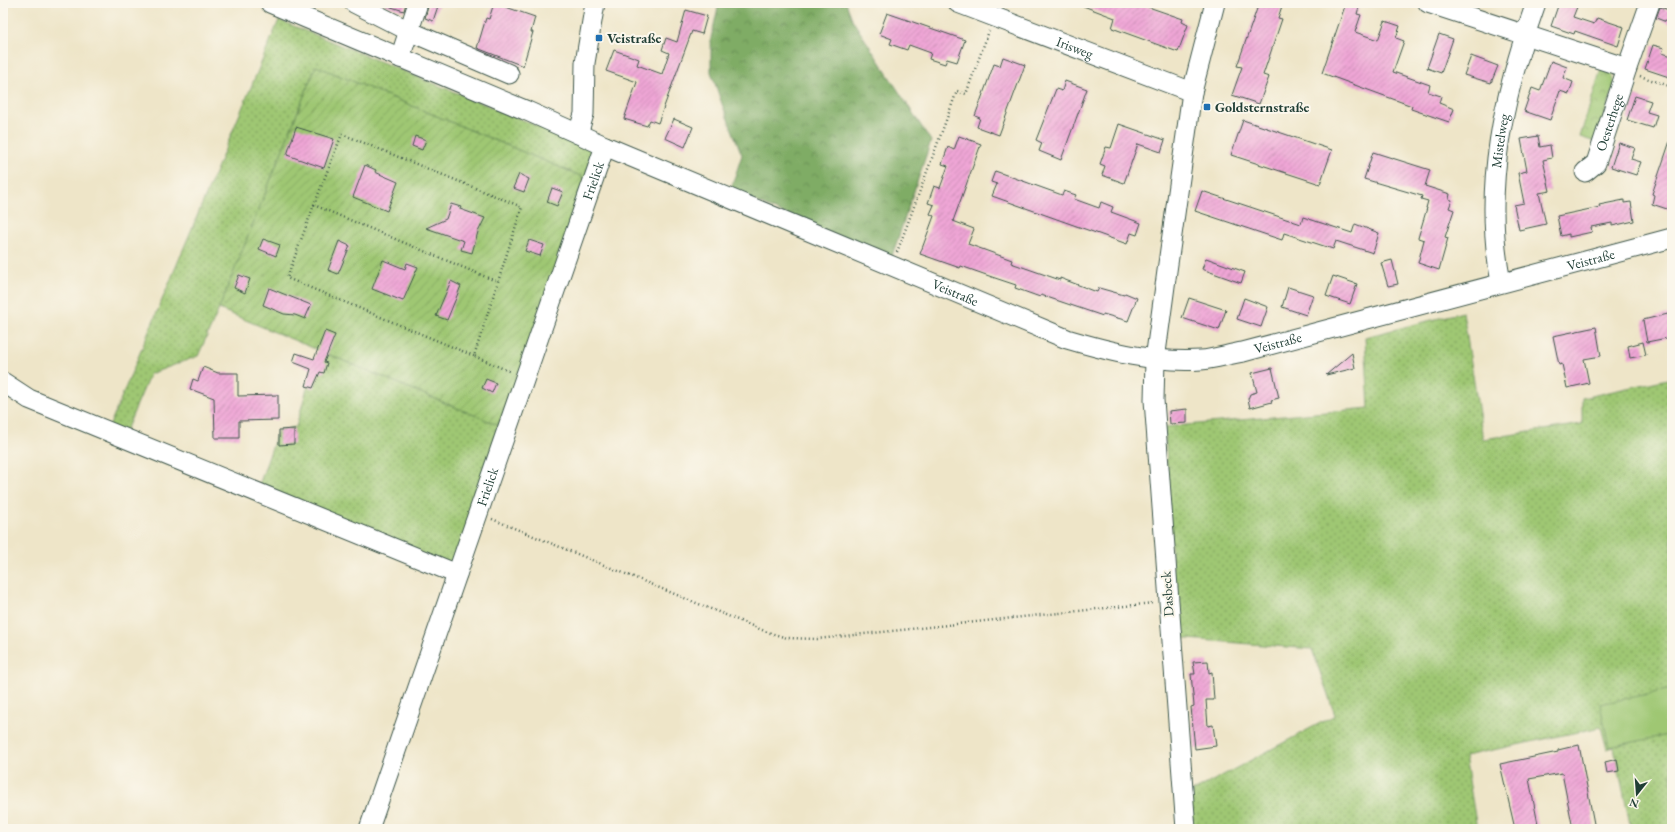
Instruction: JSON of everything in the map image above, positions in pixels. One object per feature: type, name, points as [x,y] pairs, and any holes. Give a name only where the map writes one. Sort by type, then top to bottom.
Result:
[{"type":"street","name":"Veistraße","points":[[270,3],[605,146],[1067,339],[1114,353],[1155,360],[1202,360],[1243,352],[1501,282],[1672,238]]},
{"type":"street","points":[[354,3],[376,8],[409,31],[509,74]]},
{"type":"street","points":[[400,58],[418,3]]},
{"type":"street","points":[[578,134],[584,114],[585,63],[595,3]]},
{"type":"street","name":"Irisweg","points":[[958,3],[1192,92]]},
{"type":"street","points":[[1155,360],[1166,271],[1192,92],[1216,3]]},
{"type":"street","points":[[1428,3],[1626,70]]},
{"type":"street","name":"Mistelweg","points":[[1501,282],[1495,239],[1494,179],[1504,110],[1524,36],[1536,3]]},
{"type":"street","name":"Oesterhege","points":[[1585,172],[1596,163],[1626,70],[1650,3]]},
{"type":"street","name":"Frielick","points":[[370,829],[605,146]]},
{"type":"street","name":"Dasbeck","points":[[1155,360],[1154,400],[1186,829]]},
{"type":"street","points":[[3,382],[29,400],[457,574]]},
{"type":"path","points":[[892,266],[957,91],[966,94],[994,16]]},
{"type":"path","points":[[1626,70],[1672,87]]},
{"type":"path","points":[[474,356],[522,207],[342,134],[287,278],[525,378]]},
{"type":"path","points":[[314,205],[498,282]]},
{"type":"path","points":[[478,513],[767,632],[787,638],[817,639],[1155,603]]},
{"type":"green space","points":[[719,3],[846,3],[853,21],[931,141],[891,259],[730,191],[742,155],[711,72],[711,38]]},
{"type":"green space","points":[[279,20],[596,150],[588,179],[316,66],[219,309],[198,356],[150,374],[125,433],[109,427]]},
{"type":"green space","points":[[316,66],[588,179],[503,427],[219,309]]},
{"type":"green space","points":[[1601,69],[1611,71],[1615,85],[1595,142],[1580,137]]},
{"type":"green space","points":[[1463,312],[1483,439],[1582,424],[1582,398],[1672,378],[1672,829],[1631,829],[1614,747],[1607,749],[1601,727],[1465,756],[1477,829],[1191,829],[1188,794],[1335,715],[1312,649],[1176,638],[1165,427],[1369,408],[1365,337]]},
{"type":"green space","points":[[318,350],[503,427],[455,568],[258,488],[278,430],[296,427]]},
{"type":"green space","points":[[1672,689],[1672,734],[1609,747],[1600,704]]},
{"type":"building","points":[[385,3],[406,3],[404,11],[385,5]]},
{"type":"building","points":[[429,3],[439,3],[433,21],[425,18]]},
{"type":"building","points":[[494,3],[535,17],[531,32],[533,32],[523,66],[477,48],[486,18],[489,19]]},
{"type":"building","points":[[1078,3],[1137,3],[1183,19],[1182,22],[1188,25],[1178,52],[1112,28],[1115,18]]},
{"type":"building","points":[[1259,3],[1283,3],[1278,18],[1282,19],[1263,75],[1269,77],[1259,104],[1232,95],[1242,67],[1237,66]]},
{"type":"building","points":[[1346,3],[1359,7],[1357,14],[1361,15],[1355,32],[1378,40],[1385,21],[1400,26],[1396,38],[1404,41],[1393,72],[1430,85],[1428,92],[1441,96],[1439,103],[1454,109],[1449,122],[1411,109],[1412,106],[1322,73]]},
{"type":"building","points":[[1559,3],[1567,3],[1577,7],[1573,17],[1594,24],[1597,18],[1624,27],[1618,46],[1575,31],[1574,34],[1551,26]]},
{"type":"building","points":[[1660,7],[1672,11],[1672,24],[1656,18]]},
{"type":"building","points":[[686,10],[707,16],[702,34],[692,31],[658,123],[650,120],[647,126],[624,119],[637,82],[606,71],[614,50],[639,59],[637,65],[662,74],[669,53],[662,50],[666,38],[677,42]]},
{"type":"building","points":[[887,13],[965,40],[957,62],[947,59],[945,64],[929,59],[931,53],[909,45],[907,50],[890,44],[892,39],[879,34]]},
{"type":"building","points":[[1439,34],[1453,39],[1441,73],[1427,68]]},
{"type":"building","points":[[1653,45],[1664,48],[1662,53],[1672,56],[1672,78],[1645,69]]},
{"type":"building","points":[[1471,56],[1498,66],[1491,83],[1464,75]]},
{"type":"building","points":[[1003,57],[1025,65],[999,135],[977,127],[980,118],[975,116],[994,64],[1000,66]]},
{"type":"building","points":[[1551,61],[1567,67],[1563,78],[1573,82],[1569,94],[1560,91],[1550,120],[1524,111],[1532,88],[1540,91]]},
{"type":"building","points":[[1065,81],[1087,89],[1061,160],[1039,151],[1042,143],[1036,140],[1056,89],[1062,91]]},
{"type":"building","points":[[1635,96],[1651,101],[1647,112],[1657,115],[1653,128],[1627,120]]},
{"type":"building","points":[[674,119],[693,127],[685,147],[665,138]]},
{"type":"building","points":[[1243,120],[1332,150],[1320,184],[1231,155]]},
{"type":"building","points":[[1119,124],[1165,140],[1161,152],[1138,144],[1124,183],[1102,175],[1105,166],[1100,164],[1106,147],[1111,148]]},
{"type":"building","points":[[296,127],[334,139],[324,168],[287,155]]},
{"type":"building","points":[[415,136],[426,140],[422,150],[412,146]]},
{"type":"building","points":[[959,136],[981,144],[953,221],[974,229],[968,244],[1012,260],[1011,263],[1060,280],[1060,278],[1097,292],[1099,288],[1124,295],[1125,293],[1137,298],[1128,321],[1103,314],[1103,316],[1041,295],[1040,297],[1015,288],[1016,285],[920,254],[934,216],[930,214],[934,205],[928,203],[934,186],[940,188],[948,166],[942,164],[948,147],[954,150]]},
{"type":"building","points":[[1538,136],[1540,147],[1550,145],[1552,158],[1543,160],[1550,191],[1539,193],[1546,224],[1519,230],[1514,205],[1524,203],[1518,173],[1527,171],[1521,139]]},
{"type":"building","points":[[1670,141],[1672,141],[1672,204],[1670,210],[1652,204],[1654,195],[1652,194]]},
{"type":"building","points":[[1619,143],[1635,148],[1631,159],[1641,162],[1636,175],[1611,167]]},
{"type":"building","points":[[1373,152],[1430,170],[1425,186],[1450,194],[1449,199],[1452,200],[1449,208],[1454,210],[1445,237],[1448,238],[1439,270],[1418,263],[1424,240],[1418,238],[1428,201],[1421,199],[1422,196],[1364,179]]},
{"type":"building","points":[[365,165],[376,170],[375,172],[398,182],[387,211],[353,197]]},
{"type":"building","points":[[995,171],[1062,195],[1064,191],[1076,195],[1074,199],[1099,208],[1101,202],[1113,207],[1111,212],[1141,223],[1137,235],[1131,233],[1127,244],[992,196],[997,184],[991,182]]},
{"type":"building","points":[[519,174],[529,179],[524,192],[513,188]]},
{"type":"building","points":[[552,188],[563,192],[557,206],[547,202]]},
{"type":"building","points":[[1202,191],[1301,224],[1303,217],[1352,233],[1355,224],[1379,233],[1373,253],[1336,241],[1333,249],[1284,233],[1282,240],[1195,211]]},
{"type":"building","points":[[1624,200],[1624,203],[1631,202],[1634,221],[1612,226],[1612,223],[1591,227],[1592,232],[1569,237],[1569,234],[1561,236],[1557,216],[1600,207],[1599,205]]},
{"type":"building","points":[[451,204],[485,218],[478,232],[472,253],[461,250],[464,241],[426,228],[446,219]]},
{"type":"building","points":[[263,239],[280,245],[276,256],[259,249]]},
{"type":"building","points":[[529,240],[544,245],[540,256],[525,251]]},
{"type":"building","points":[[339,241],[350,246],[338,274],[328,270]]},
{"type":"building","points":[[1206,258],[1245,272],[1241,283],[1202,269]]},
{"type":"building","points":[[383,260],[405,269],[407,263],[418,267],[403,301],[372,289]]},
{"type":"building","points":[[1392,260],[1398,284],[1388,286],[1381,263]]},
{"type":"building","points":[[239,275],[250,279],[245,293],[234,288]]},
{"type":"building","points":[[1333,276],[1357,284],[1350,304],[1326,296]]},
{"type":"building","points":[[451,281],[461,286],[447,320],[436,316]]},
{"type":"building","points":[[1288,287],[1313,295],[1306,315],[1282,307]]},
{"type":"building","points":[[269,288],[311,305],[305,319],[295,315],[284,314],[263,305]]},
{"type":"building","points":[[1189,298],[1226,310],[1219,330],[1182,318]]},
{"type":"building","points":[[1244,298],[1268,307],[1261,327],[1237,319]]},
{"type":"building","points":[[1672,313],[1672,337],[1647,342],[1643,320]]},
{"type":"building","points":[[1596,327],[1601,356],[1584,359],[1589,383],[1567,388],[1562,364],[1559,365],[1553,336]]},
{"type":"building","points":[[325,331],[335,335],[324,362],[327,363],[324,373],[320,372],[313,388],[306,386],[311,369],[293,362],[296,353],[314,359]]},
{"type":"building","points":[[1643,342],[1646,355],[1630,358],[1628,346]]},
{"type":"building","points":[[1352,353],[1355,368],[1326,375]]},
{"type":"building","points":[[203,367],[218,373],[238,373],[238,396],[278,395],[278,420],[239,421],[239,438],[215,438],[214,398],[190,389],[193,379],[198,381]]},
{"type":"building","points":[[1272,368],[1279,398],[1271,400],[1272,402],[1250,408],[1248,399],[1250,394],[1257,392],[1252,373]]},
{"type":"building","points":[[486,379],[496,383],[492,393],[482,388]]},
{"type":"building","points":[[1187,409],[1187,423],[1170,424],[1169,411]]},
{"type":"building","points":[[294,429],[294,444],[279,445],[279,430]]},
{"type":"building","points":[[1208,661],[1209,673],[1212,672],[1214,700],[1206,700],[1208,726],[1213,725],[1216,746],[1195,749],[1191,707],[1194,706],[1191,674],[1195,674],[1193,662]]},
{"type":"building","points":[[1579,745],[1595,829],[1573,829],[1562,773],[1529,779],[1539,829],[1515,829],[1500,764],[1558,752],[1558,750]]},
{"type":"building","points":[[1617,759],[1619,771],[1607,773],[1605,762]]},
{"type":"place","name":"Veistraße","points":[[599,38]]},
{"type":"place","name":"Goldsternstraße","points":[[1207,107]]}]
